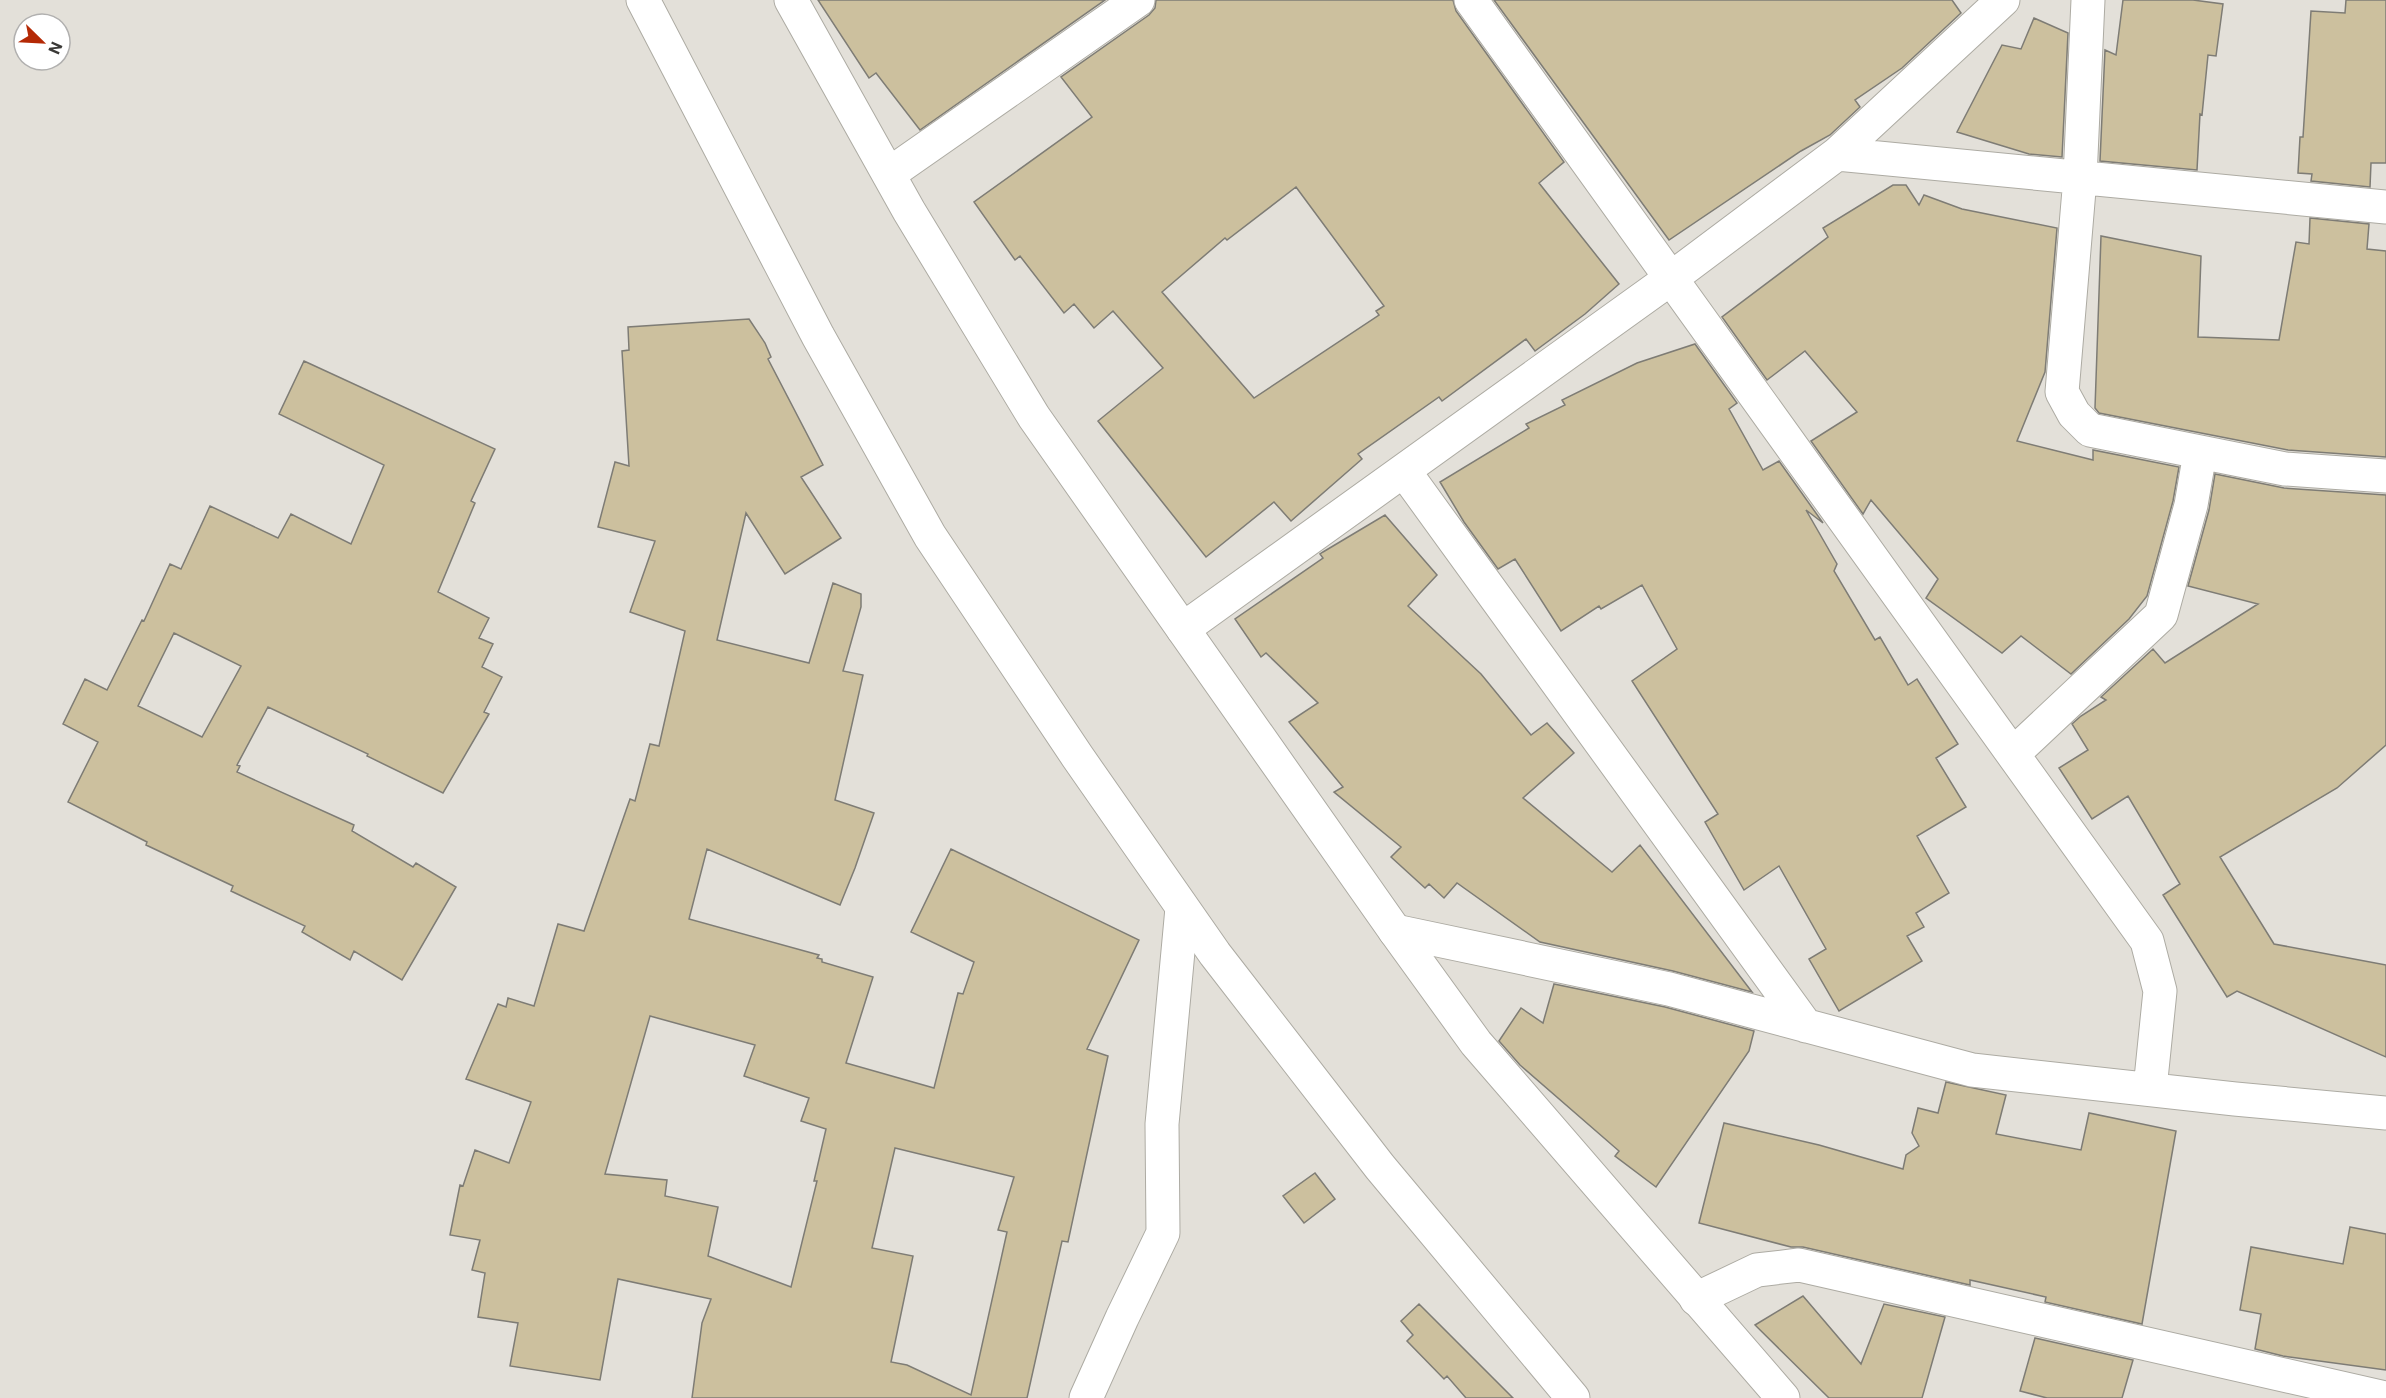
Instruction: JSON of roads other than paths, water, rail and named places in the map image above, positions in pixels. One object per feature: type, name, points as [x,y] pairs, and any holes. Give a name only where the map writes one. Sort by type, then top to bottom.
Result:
[{"type":"street","points":[[643,0],[818,336],[930,536],[1077,756],[1215,954],[1380,1167],[1573,1398]]},
{"type":"street","points":[[791,0],[889,174],[1034,417],[1395,931],[1476,1043],[1783,1398]]},
{"type":"street","points":[[889,174],[1138,0]]},
{"type":"street","points":[[1471,0],[2147,941],[2160,991],[2150,1089]]},
{"type":"street","points":[[1184,629],[1670,279],[1837,154],[2003,0]]},
{"type":"street","points":[[2088,0],[2080,178],[2062,392],[2074,414],[2090,430],[2200,453],[2285,469],[2386,476]]},
{"type":"street","points":[[1837,154],[2386,207]]},
{"type":"street","points":[[2013,754],[2161,615],[2191,505],[2200,453]]},
{"type":"street","points":[[1404,471],[1806,1026]]},
{"type":"street","points":[[1086,1398],[1163,1233],[1162,1124],[1182,908]]},
{"type":"street","points":[[1395,931],[1669,989],[1972,1070],[2386,1113]]},
{"type":"street","points":[[1696,1299],[1757,1270],[1799,1265],[2385,1398]]}]
